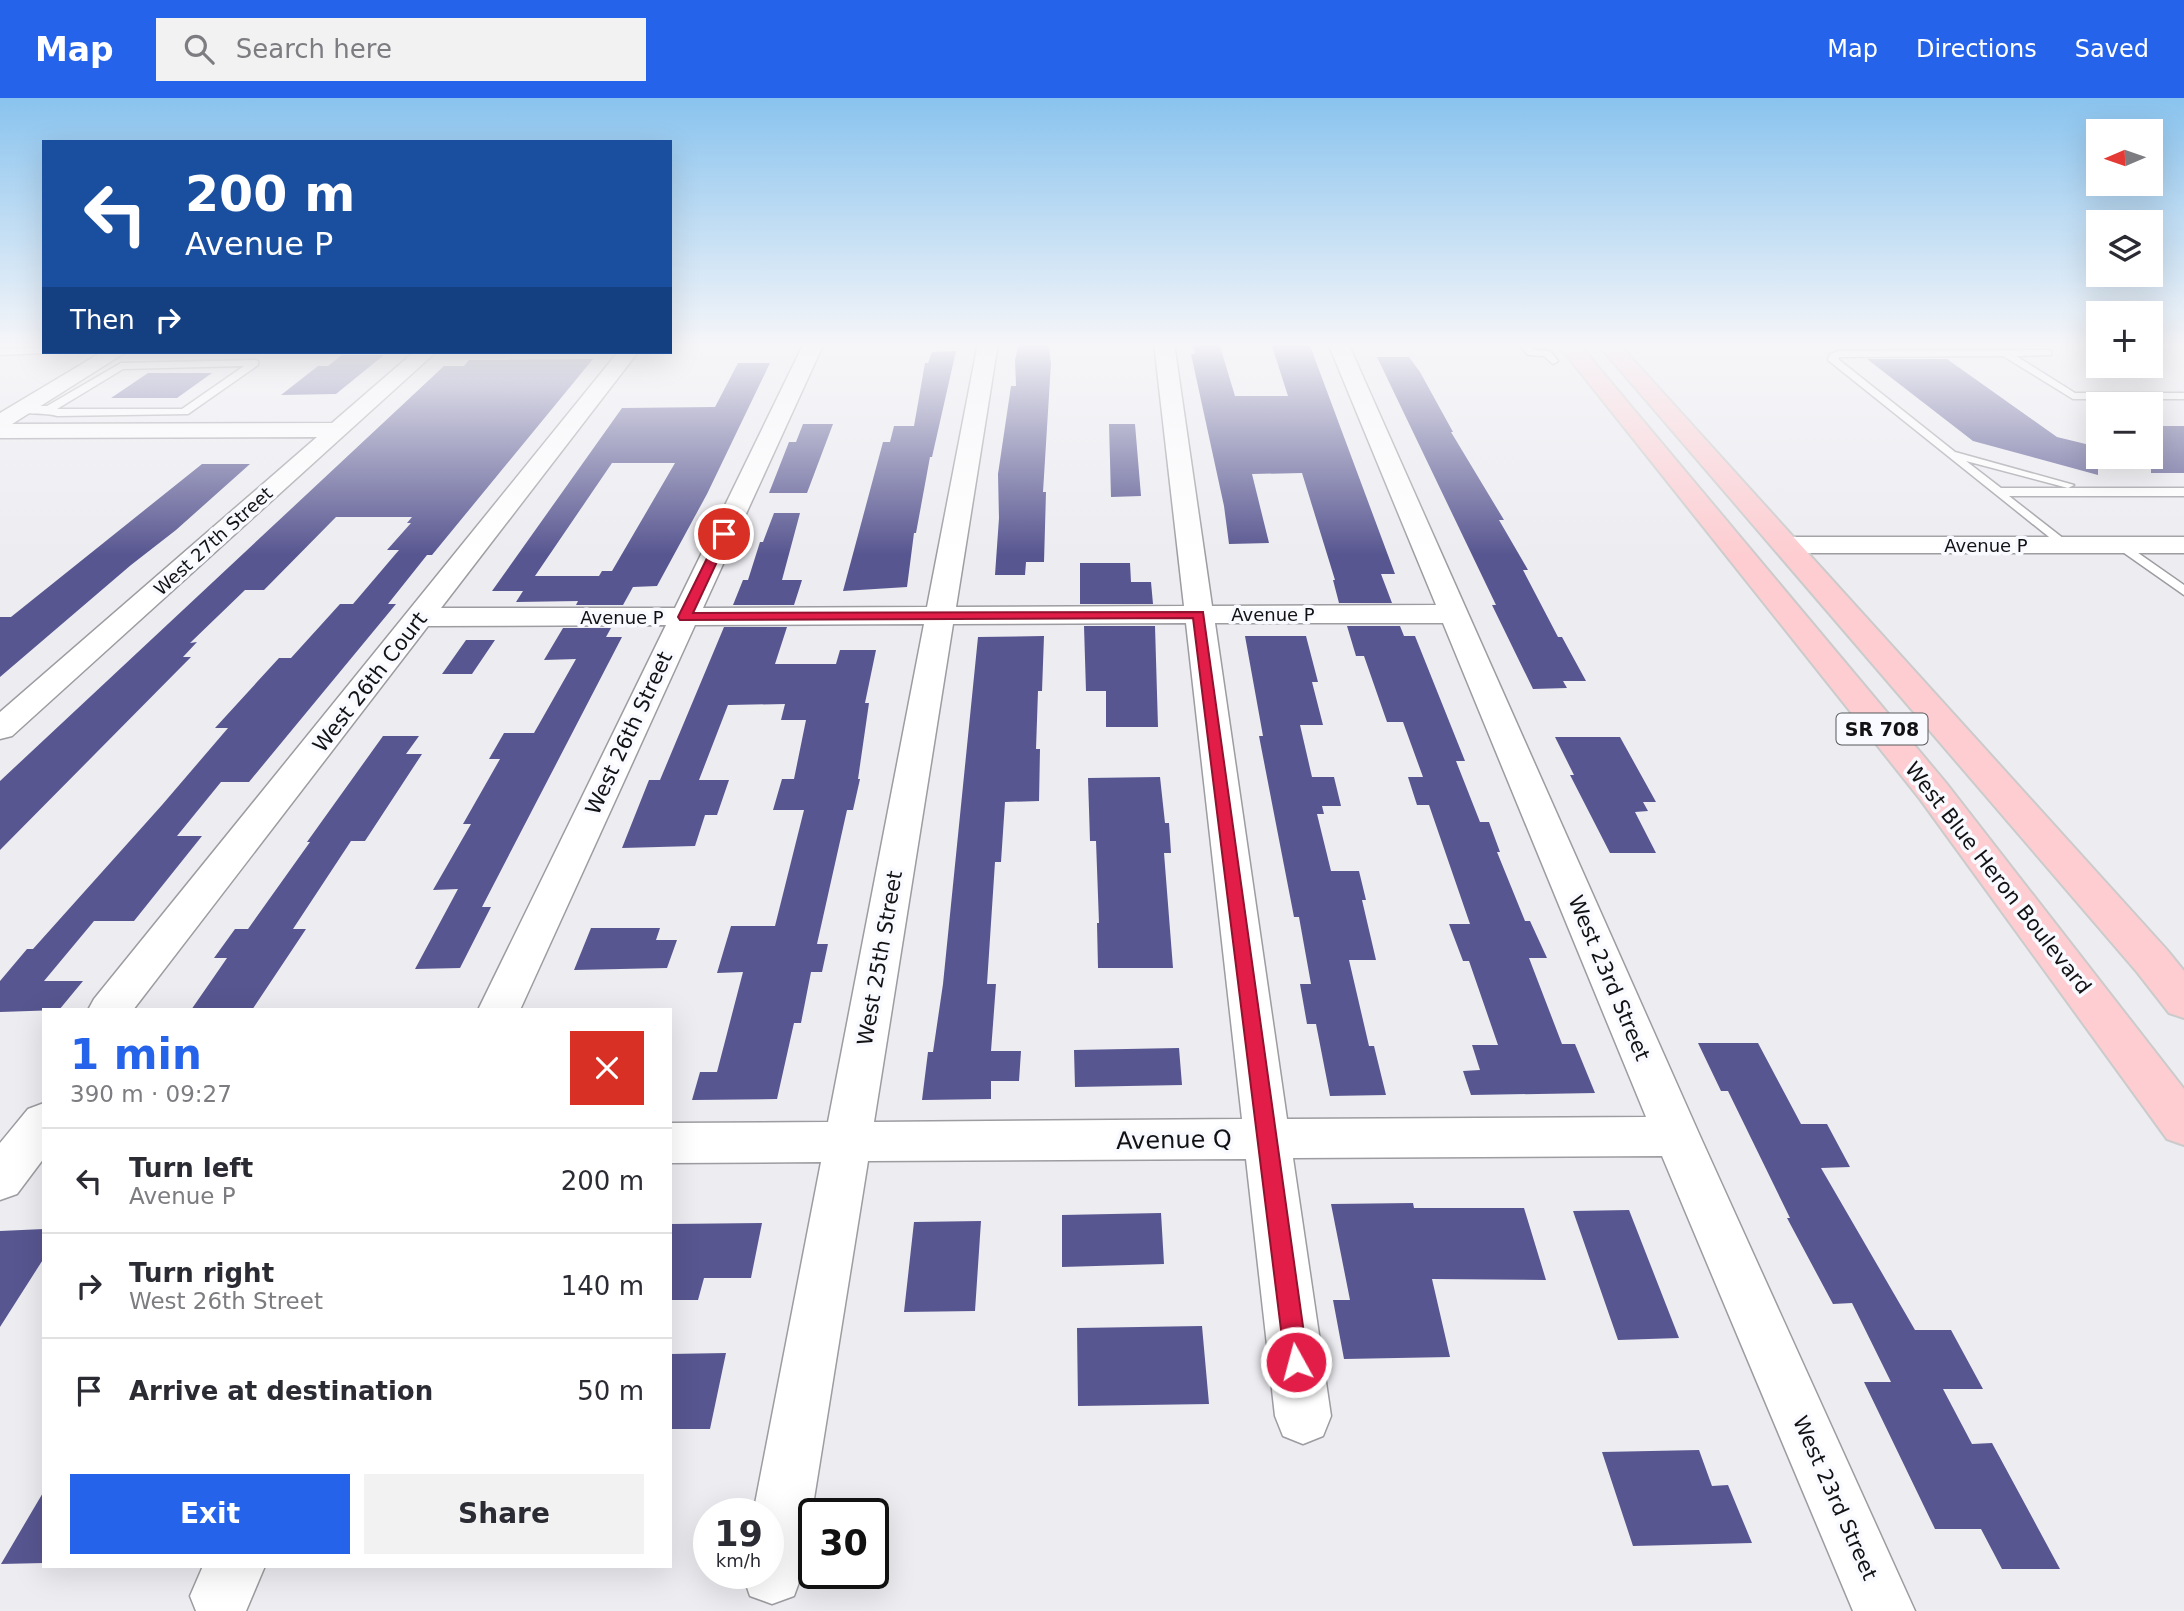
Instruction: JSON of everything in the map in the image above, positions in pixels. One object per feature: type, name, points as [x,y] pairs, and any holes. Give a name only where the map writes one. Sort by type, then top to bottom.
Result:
[{"type":"main road","name":"West Blue Heron Boulevard","points":[[1622,414],[1646,438],[1933,791],[2184,1125]]},
{"type":"main road","name":"SR 708","points":[[1670,414],[1955,736],[2184,1001]]},
{"type":"main road","points":[[1646,438],[1668,443],[1723,508],[1749,531],[1787,545]]},
{"type":"main road","points":[[1747,561],[1784,574],[1901,707],[1955,736]]},
{"type":"street","name":"West 27th Street","points":[[0,729],[356,414]]},
{"type":"street","name":"West 26th Court","points":[[133,1008],[581,414]]},
{"type":"street","name":"West 26th Court","points":[[111,1008],[427,617],[587,414]]},
{"type":"street","name":"West 26th Street","points":[[500,1008],[781,414]]},
{"type":"street","name":"West 25th Street","points":[[784,1505],[976,414]]},
{"type":"street","points":[[1173,414],[1303,1416]]},
{"type":"street","name":"West 23rd Street","points":[[1368,414],[1677,1136],[1884,1611]]},
{"type":"street","points":[[0,431],[337,430]]},
{"type":"street","name":"Avenue P","points":[[1787,545],[2184,545]]},
{"type":"street","name":"Avenue P","points":[[427,617],[1453,614]]},
{"type":"street","points":[[19,1148],[42,1096]]},
{"type":"street","name":"Avenue Q","points":[[672,1143],[1677,1136]]},
{"type":"lane","points":[[140,431],[163,414]]},
{"type":"lane","points":[[1900,414],[2064,545]]},
{"type":"lane","points":[[1950,453],[2091,492]]},
{"type":"lane","points":[[1999,492],[2184,492]]},
{"type":"lane","points":[[2121,545],[2184,591]]},
{"type":"building","points":[[393,414],[548,414],[432,555],[427,555],[388,604],[396,604],[249,782],[221,782],[177,836],[202,836],[134,921],[94,921],[44,981],[83,981],[61,1008],[0,1012],[0,981],[27,949],[33,949],[162,805],[228,728],[215,728],[279,658],[291,658],[340,604],[353,604],[399,550],[387,550],[411,523],[407,523],[412,517],[336,517],[264,590],[245,590],[190,643],[197,642],[183,657],[191,657],[0,850],[0,781]]},
{"type":"building","points":[[618,414],[746,414],[707,494],[657,586],[633,587],[623,605],[576,605],[578,601],[516,602],[523,591],[492,591]],"holes":[[[612,463],[675,463],[612,571],[602,571],[599,576],[535,576]]]},
{"type":"building","points":[[916,414],[942,414],[914,533],[907,587],[843,591],[883,442],[890,442],[894,426],[914,426]]},
{"type":"building","points":[[1007,414],[1048,414],[1043,492],[1046,492],[1044,562],[1026,562],[1025,575],[995,575],[999,518],[998,474]]},
{"type":"building","points":[[1204,414],[1335,414],[1395,574],[1381,574],[1392,603],[1339,603],[1335,580],[1302,473],[1252,474],[1269,543],[1229,544],[1224,506]]},
{"type":"building","points":[[1404,414],[1443,414],[1451,432],[1504,520],[1499,520],[1528,570],[1523,570],[1558,637],[1562,637],[1586,681],[1563,681],[1567,688],[1533,689],[1492,605],[1496,605]]},
{"type":"building","points":[[1938,414],[2024,414],[2057,437],[2086,444],[2086,469],[2098,469],[2098,475],[1973,441]]},
{"type":"building","points":[[803,424],[833,424],[807,493],[769,493],[789,442],[796,442]]},
{"type":"building","points":[[1109,424],[1135,424],[1141,496],[1111,497]]},
{"type":"building","points":[[2163,426],[2184,426],[2184,473],[2151,473],[2151,469],[2163,469]]},
{"type":"building","points":[[202,464],[250,464],[176,530],[0,677],[0,617],[11,617]]},
{"type":"building","points":[[774,513],[800,513],[782,580],[802,580],[794,605],[733,605],[743,580],[748,580],[760,542],[763,542]]},
{"type":"building","points":[[1080,563],[1130,563],[1131,582],[1151,582],[1153,604],[1080,604]]},
{"type":"building","points":[[1084,626],[1155,626],[1158,727],[1106,727],[1106,691],[1086,691]]},
{"type":"building","points":[[1347,626],[1400,626],[1404,636],[1415,636],[1465,761],[1456,761],[1480,822],[1489,822],[1500,852],[1497,852],[1525,921],[1530,921],[1547,958],[1529,958],[1562,1044],[1575,1044],[1595,1093],[1471,1095],[1463,1071],[1480,1070],[1472,1045],[1498,1045],[1469,961],[1463,961],[1449,924],[1470,924],[1429,805],[1417,805],[1408,777],[1423,777],[1403,722],[1387,722],[1364,656],[1356,656]]},
{"type":"building","points":[[724,627],[787,627],[775,664],[836,664],[840,650],[876,650],[865,703],[869,703],[860,779],[853,810],[847,810],[817,944],[828,944],[822,972],[811,972],[801,1023],[794,1023],[777,1099],[692,1100],[700,1072],[717,1072],[743,972],[717,973],[731,926],[775,926],[804,810],[773,810],[782,779],[794,779],[806,720],[781,720],[785,704],[728,705],[699,780],[729,780],[717,815],[705,815],[695,846],[622,848],[649,780],[660,780]]},
{"type":"building","points":[[563,628],[611,628],[606,637],[622,637],[482,907],[491,907],[460,968],[415,969],[458,889],[433,890],[471,824],[463,824],[500,759],[489,759],[504,733],[534,733],[576,659],[544,660]]},
{"type":"building","points":[[1044,636],[1042,691],[1038,691],[1036,749],[1040,749],[1039,801],[1005,802],[1001,862],[995,862],[987,984],[996,984],[991,1051],[1021,1051],[1019,1081],[991,1081],[991,1099],[922,1100],[928,1052],[933,1052],[943,984],[978,637]]},
{"type":"building","points":[[1245,636],[1306,636],[1318,682],[1312,682],[1323,725],[1300,725],[1312,777],[1334,777],[1341,806],[1322,806],[1324,814],[1317,814],[1331,871],[1359,871],[1366,900],[1362,900],[1376,960],[1349,960],[1369,1046],[1374,1046],[1386,1095],[1330,1096],[1316,1024],[1307,1024],[1300,984],[1311,984],[1299,917],[1294,917],[1259,736],[1263,736]]},
{"type":"building","points":[[466,640],[495,640],[472,674],[442,674]]},
{"type":"building","points":[[383,736],[419,736],[406,754],[422,754],[365,841],[351,841],[293,929],[306,929],[253,1008],[192,1008],[227,958],[214,958],[235,929],[248,929],[310,842],[307,842]]},
{"type":"building","points":[[1555,737],[1620,737],[1656,802],[1643,802],[1648,811],[1635,812],[1656,853],[1610,853],[1570,775],[1574,775]]},
{"type":"building","points":[[1160,777],[1165,823],[1169,823],[1171,853],[1164,853],[1173,968],[1098,968],[1096,841],[1090,841],[1088,778]]},
{"type":"building","points":[[591,928],[660,928],[656,940],[677,940],[667,968],[574,970]]},
{"type":"building","points":[[1698,1043],[1758,1043],[1801,1124],[1827,1124],[1850,1167],[1821,1168],[1915,1330],[1951,1330],[1983,1389],[1943,1389],[1972,1444],[1992,1443],[2060,1569],[2002,1569],[1981,1529],[1935,1529],[1864,1382],[1891,1382],[1852,1303],[1833,1304],[1787,1218],[1790,1218],[1728,1091],[1721,1091]]},
{"type":"building","points":[[1179,1048],[1182,1085],[1075,1087],[1074,1050]]},
{"type":"building","points":[[1413,1203],[1414,1208],[1524,1208],[1546,1280],[1432,1279],[1450,1357],[1344,1359],[1333,1300],[1350,1300],[1331,1204]]},
{"type":"building","points":[[1629,1210],[1679,1338],[1618,1340],[1573,1211]]},
{"type":"building","points":[[1161,1213],[1164,1264],[1062,1267],[1062,1215]]},
{"type":"building","points":[[981,1221],[975,1311],[904,1312],[914,1222]]},
{"type":"building","points":[[762,1223],[751,1278],[704,1278],[698,1300],[672,1300],[672,1224]]},
{"type":"building","points":[[42,1229],[42,1261],[0,1327],[0,1231]]},
{"type":"building","points":[[1202,1326],[1209,1404],[1078,1406],[1077,1328]]},
{"type":"building","points":[[726,1353],[710,1429],[672,1429],[672,1354]]},
{"type":"building","points":[[1699,1450],[1712,1486],[1728,1485],[1752,1543],[1633,1546],[1602,1452]]},
{"type":"building","points":[[42,1494],[42,1563],[1,1564]]},
{"type":"route","points":[[724,534],[685,617],[1199,615],[1296,1362]]}]
